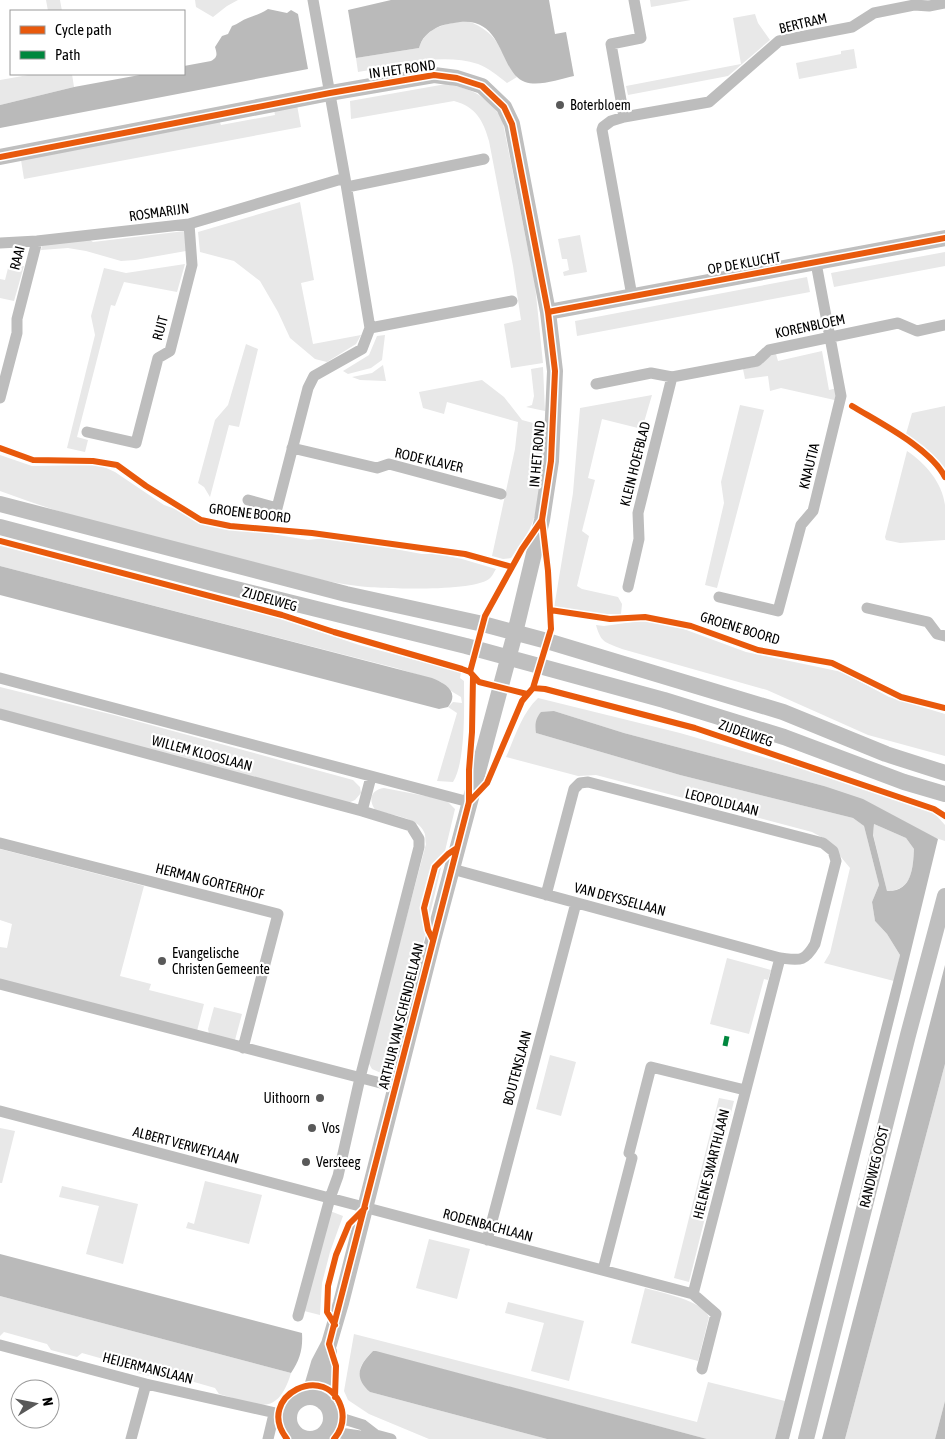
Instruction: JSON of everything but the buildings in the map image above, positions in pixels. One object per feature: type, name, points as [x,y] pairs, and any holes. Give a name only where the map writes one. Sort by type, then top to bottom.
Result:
[{"type":"street","points":[[248,500],[277,508],[308,388],[314,376],[362,348],[370,328],[313,0]]},
{"type":"street","points":[[632,296],[602,128],[611,121],[624,117],[611,44],[641,38],[634,0]]},
{"type":"street","name":"BERTRAM","points":[[624,117],[709,102],[779,41],[852,27],[874,13],[914,5],[928,6],[945,3]]},
{"type":"street","name":"IN HET ROND","points":[[0,157],[330,93],[434,75],[457,78],[482,86],[499,101],[512,124],[548,312],[555,371],[551,462],[542,520],[515,632]]},
{"type":"street","points":[[346,182],[484,159]]},
{"type":"street","name":"ROSMARIJN","points":[[0,243],[37,241],[189,224],[346,182]]},
{"type":"street","name":"RUIT","points":[[87,432],[136,443],[158,358],[170,351],[192,265],[189,224]]},
{"type":"street","name":"OP DE KLUCHT","points":[[548,312],[945,238]]},
{"type":"street","name":"RAAI","points":[[0,398],[17,333],[16,319],[37,241]]},
{"type":"street","name":"KNAUTIA","points":[[719,597],[778,611],[800,525],[813,511],[841,396],[816,263]]},
{"type":"street","points":[[370,328],[512,301]]},
{"type":"street","name":"KORENBLOEM","points":[[596,384],[651,373],[672,377],[757,360],[769,350],[898,323],[917,331],[945,325]]},
{"type":"street","name":"KLEIN HOEFBLAD","points":[[628,587],[639,539],[638,513],[672,377]]},
{"type":"street","name":"RODE KLAVER","points":[[292,448],[377,468],[389,464],[500,494]]},
{"type":"street","name":"ZIJDELWEG","points":[[0,504],[346,594],[515,632],[783,712],[886,754],[945,773]]},
{"type":"street","name":"ZIJDELWEG","points":[[0,527],[216,584],[466,646],[664,700],[784,737],[904,782],[945,794]]},
{"type":"street","points":[[867,608],[928,622],[937,634],[945,636]]},
{"type":"street","points":[[509,658],[515,632]]},
{"type":"street","name":"ARTHUR VAN SCHENDELLAAN","points":[[314,1425],[319,1364],[330,1344],[469,802],[509,658]]},
{"type":"street","name":"WILLEM KLOOSLAAN","points":[[0,678],[469,802]]},
{"type":"street","name":"WILLEM KLOOSLAAN","points":[[0,714],[362,811]]},
{"type":"street","points":[[362,811],[371,777]]},
{"type":"street","name":"LEOPOLDLAAN","points":[[546,894],[574,789],[580,783],[588,782],[823,843],[833,851],[836,861],[815,944],[809,955],[800,960],[780,958]]},
{"type":"street","name":"ARTHUR VAN SCHENDELLAAN","points":[[298,1316],[330,1198],[338,1176],[360,1078],[419,847],[419,839],[411,826],[362,811]]},
{"type":"street","name":"HERMAN GORTERHOF","points":[[0,843],[278,914],[243,1048]]},
{"type":"street","name":"VAN DEYSSELLAAN","points":[[452,869],[780,958]]},
{"type":"street","name":"RANDWEG OOST","points":[[806,1439],[908,1034],[945,896]]},
{"type":"street","name":"BOUTENSLAAN","points":[[487,1240],[576,903]]},
{"type":"street","name":"HELENE SWARTHLAAN","points":[[693,1294],[780,958]]},
{"type":"street","points":[[0,984],[396,1087]]},
{"type":"street","points":[[603,1270],[651,1067],[745,1090]]},
{"type":"street","name":"ALBERT VERWEYLAAN","points":[[0,1112],[365,1208]]},
{"type":"street","name":"RODENBACHLAAN","points":[[365,1208],[693,1294]]},
{"type":"street","points":[[693,1294],[716,1314],[702,1369]]},
{"type":"street","name":"HEIJERMANSLAAN","points":[[0,1346],[146,1384],[282,1415]]},
{"type":"street","points":[[131,1439],[146,1384]]},
{"type":"street","points":[[268,1439],[282,1415],[302,1398],[314,1425]]},
{"type":"street","points":[[282,1415],[293,1430],[314,1425],[363,1425],[376,1435]]},
{"type":"street","points":[[314,1425],[360,1436],[376,1435],[391,1439]]},
{"type":"shaded area","points":[[46,0],[60,0],[62,10],[48,10]]},
{"type":"shaded area","points":[[195,0],[238,0],[213,17],[196,7]]},
{"type":"shaded area","points":[[391,0],[549,0],[555,34],[566,32],[574,76],[536,84],[525,82],[516,76],[492,34],[483,26],[471,22],[454,23],[438,27],[425,36],[419,48],[356,58],[348,10]]},
{"type":"shaded area","points":[[650,0],[691,0],[651,7]]},
{"type":"shaded area","points":[[268,9],[287,13],[291,10],[298,14],[308,69],[0,128],[0,105],[74,87],[140,75],[185,75],[185,66],[211,61],[216,57],[215,47],[222,36],[228,34],[232,26]]},
{"type":"shaded area","points":[[755,14],[758,23],[770,40],[728,76],[628,95],[626,86],[741,64],[733,18]]},
{"type":"shaded area","points":[[468,21],[479,26],[494,38],[517,77],[507,83],[490,70],[478,64],[449,59],[418,61],[358,72],[356,58],[419,48],[422,41],[432,30],[453,23]]},
{"type":"shaded area","points":[[854,49],[857,68],[799,79],[796,63],[841,54],[841,51]]},
{"type":"shaded area","points":[[28,75],[72,75],[74,87],[0,105],[0,80]]},
{"type":"shaded area","points":[[446,84],[464,88],[478,94],[502,118],[535,285],[543,363],[511,368],[504,324],[521,320],[513,266],[489,141],[478,115],[468,107],[454,101],[351,119],[350,101]]},
{"type":"shaded area","points":[[297,105],[301,127],[24,179],[21,160],[219,120],[221,125],[275,115],[274,110]]},
{"type":"shaded area","points":[[300,202],[314,280],[301,283],[313,344],[361,335],[356,344],[327,362],[315,359],[290,338],[260,281],[234,261],[200,252],[198,232]]},
{"type":"shaded area","points":[[185,231],[186,251],[135,260],[121,261],[68,248],[41,250],[42,245],[90,240],[93,242]]},
{"type":"shaded area","points":[[580,235],[587,272],[564,276],[563,272],[569,270],[567,259],[562,259],[558,239]]},
{"type":"shaded area","points":[[945,252],[945,266],[834,287],[831,273]]},
{"type":"shaded area","points":[[185,264],[177,292],[124,282],[115,306],[111,305],[77,437],[88,440],[85,452],[67,448],[95,335],[91,316],[104,268],[126,273]]},
{"type":"shaded area","points":[[24,266],[14,301],[0,298],[0,279],[5,280],[8,268]]},
{"type":"shaded area","points":[[807,277],[810,292],[577,336],[575,321]]},
{"type":"shaded area","points":[[385,335],[382,360],[371,368],[348,374],[343,371],[369,355],[377,336]]},
{"type":"shaded area","points":[[246,344],[258,349],[239,427],[229,425],[210,497],[204,487],[198,483],[215,420],[228,405]]},
{"type":"shaded area","points":[[822,351],[829,390],[837,388],[839,401],[781,388],[770,391],[768,376],[745,379],[743,369],[758,366],[773,354],[776,354],[778,361]]},
{"type":"shaded area","points":[[383,365],[386,381],[360,380],[352,377],[372,373]]},
{"type":"shaded area","points":[[543,367],[545,411],[526,407],[532,405],[534,396],[531,369]]},
{"type":"shaded area","points":[[482,380],[504,397],[522,420],[544,426],[542,473],[537,508],[530,528],[511,558],[503,559],[492,556],[515,449],[518,422],[447,402],[444,414],[423,408],[419,392]]},
{"type":"shaded area","points":[[652,395],[642,429],[602,419],[588,478],[595,480],[582,531],[589,536],[577,586],[582,589],[618,597],[622,604],[621,614],[588,614],[554,608],[573,493],[580,408]]},
{"type":"shaded area","points":[[740,405],[764,410],[717,588],[705,585],[724,503],[721,482]]},
{"type":"shaded area","points":[[945,406],[945,469],[925,448],[906,434],[912,413]]},
{"type":"shaded area","points":[[907,451],[926,467],[940,489],[945,505],[945,540],[900,543],[886,540],[885,537]]},
{"type":"shaded area","points":[[0,455],[32,466],[93,465],[104,467],[115,472],[164,505],[181,511],[199,522],[308,540],[326,538],[358,541],[422,554],[438,554],[496,569],[490,578],[480,583],[447,588],[405,589],[370,587],[316,579],[122,530],[0,491]]},
{"type":"shaded area","points":[[0,545],[285,620],[359,645],[461,672],[460,678],[464,681],[462,747],[457,773],[453,782],[437,781],[457,713],[448,707],[453,702],[462,703],[461,697],[441,682],[396,668],[0,566]]},
{"type":"shaded area","points":[[0,566],[432,678],[446,685],[452,693],[451,702],[448,707],[439,709],[0,595]]},
{"type":"shaded area","points":[[647,620],[681,628],[746,652],[842,672],[889,697],[945,714],[945,756],[868,735],[767,690],[611,645],[602,639],[596,625],[604,626]]},
{"type":"shaded area","points":[[0,687],[114,715],[353,780],[360,787],[361,793],[355,800],[348,803],[0,712]]},
{"type":"shaded area","points":[[538,698],[680,733],[918,802],[935,814],[945,825],[945,841],[930,836],[824,786],[624,733],[554,711],[536,733],[680,775],[853,818],[864,826],[879,885],[872,902],[875,921],[887,934],[900,955],[894,981],[824,963],[830,953],[850,868],[827,840],[812,832],[596,775],[578,776],[506,757],[523,718]]},
{"type":"shaded area","points":[[554,711],[624,733],[824,786],[863,799],[938,839],[789,1439],[775,1439],[900,955],[887,934],[875,921],[872,902],[879,885],[864,826],[853,818],[680,775],[536,733],[536,722],[541,712]],"holes":[[[874,824],[906,838],[914,849],[910,878],[902,888],[887,891],[873,835]]]},
{"type":"shaded area","points":[[384,788],[446,800],[455,809],[391,1073],[381,1073],[372,1069],[368,1062],[426,844],[425,833],[416,823],[403,817],[376,811],[373,807],[371,800],[373,794],[379,789]]},
{"type":"shaded area","points":[[874,824],[906,838],[914,849],[910,878],[902,887],[895,890],[887,891],[873,834]]},
{"type":"shaded area","points":[[0,849],[144,886],[120,976],[151,984],[149,990],[204,1004],[197,1031],[0,980],[0,947],[7,948],[12,924],[0,920]]},
{"type":"shaded area","points":[[727,958],[771,970],[768,980],[764,979],[749,1034],[710,1024]]},
{"type":"shaded area","points":[[945,965],[945,1064],[845,1439],[822,1439]]},
{"type":"shaded area","points":[[214,1007],[242,1014],[235,1040],[209,1034],[208,1029]]},
{"type":"shaded area","points":[[550,1055],[576,1062],[561,1116],[536,1109]]},
{"type":"shaded area","points":[[945,1064],[945,1401],[935,1439],[845,1439]]},
{"type":"shaded area","points":[[719,1098],[734,1101],[689,1282],[674,1278]]},
{"type":"shaded area","points":[[0,1128],[15,1131],[2,1183],[0,1183]]},
{"type":"shaded area","points":[[205,1181],[262,1195],[249,1244],[186,1228],[188,1222],[194,1224]]},
{"type":"shaded area","points":[[62,1186],[138,1204],[123,1264],[86,1254],[99,1206],[59,1197]]},
{"type":"shaded area","points":[[330,1211],[343,1216],[330,1252],[322,1283],[320,1315],[304,1311]]},
{"type":"shaded area","points":[[429,1239],[470,1249],[457,1299],[416,1288]]},
{"type":"shaded area","points":[[0,1254],[302,1333],[299,1359],[291,1373],[0,1296]]},
{"type":"shaded area","points":[[645,1288],[681,1298],[705,1311],[709,1317],[698,1361],[631,1343]]},
{"type":"shaded area","points":[[0,1296],[291,1373],[279,1398],[272,1403],[263,1405],[243,1402],[219,1394],[215,1388],[173,1376],[167,1380],[137,1373],[138,1367],[132,1366],[130,1371],[128,1366],[82,1353],[77,1357],[51,1350],[47,1344],[4,1332],[0,1336]]},
{"type":"shaded area","points":[[508,1302],[584,1321],[569,1381],[531,1371],[544,1323],[505,1313]]},
{"type":"shaded area","points":[[354,1334],[697,1422],[708,1382],[785,1401],[775,1439],[707,1439],[373,1351],[363,1362],[360,1371],[360,1376],[370,1392],[547,1439],[429,1439],[369,1414],[348,1400],[344,1391]]},
{"type":"shaded area","points":[[373,1351],[707,1439],[547,1439],[370,1392],[361,1381],[360,1371],[364,1361]]},
{"type":"shaded area","points":[[945,1401],[945,1439],[935,1439]]},
{"type":"marked path","points":[[725,1046],[727,1036]]},
{"type":"cycle path","points":[[0,157],[330,93],[434,75],[457,78],[482,86],[504,107],[512,124],[548,312],[555,371],[551,461],[542,520],[548,571],[551,629],[533,688],[522,701],[487,783],[469,802]]},
{"type":"cycle path","points":[[548,312],[945,238]]},
{"type":"cycle path","points":[[852,406],[916,446],[938,466],[945,477]]},
{"type":"cycle path","name":"GROENE BOORD","points":[[0,448],[33,460],[93,461],[117,465],[146,486],[201,520],[230,526],[312,533],[465,554],[512,567]]},
{"type":"cycle path","points":[[470,672],[485,616],[522,549],[542,520]]},
{"type":"cycle path","points":[[0,541],[282,615],[462,669],[470,672],[479,682],[527,694]]},
{"type":"cycle path","name":"GROENE BOORD","points":[[550,610],[610,619],[645,617],[691,626],[758,650],[832,663],[901,697],[945,708]]},
{"type":"cycle path","points":[[335,1397],[336,1366],[329,1344],[469,802],[473,676]]},
{"type":"cycle path","points":[[533,688],[545,689],[695,728],[934,809],[945,816]]},
{"type":"cycle path","points":[[433,940],[428,930],[424,908],[435,867],[457,848]]},
{"type":"cycle path","points":[[335,1325],[327,1312],[328,1286],[336,1255],[349,1224],[365,1208]]},
{"type":"cycle path","points":[[287,1439],[279,1423],[279,1409],[286,1397],[297,1389],[310,1385],[323,1387],[335,1395],[342,1410],[341,1426],[334,1439]]},
{"type":"place","name":"Boterbloem","points":[[560,105]]},
{"type":"place","name":"Evangelische Christen Gemeente","points":[[162,961]]},
{"type":"place","name":"Uithoorn","points":[[320,1098]]},
{"type":"place","name":"Vos","points":[[312,1128]]},
{"type":"place","name":"Versteeg","points":[[306,1162]]}]
